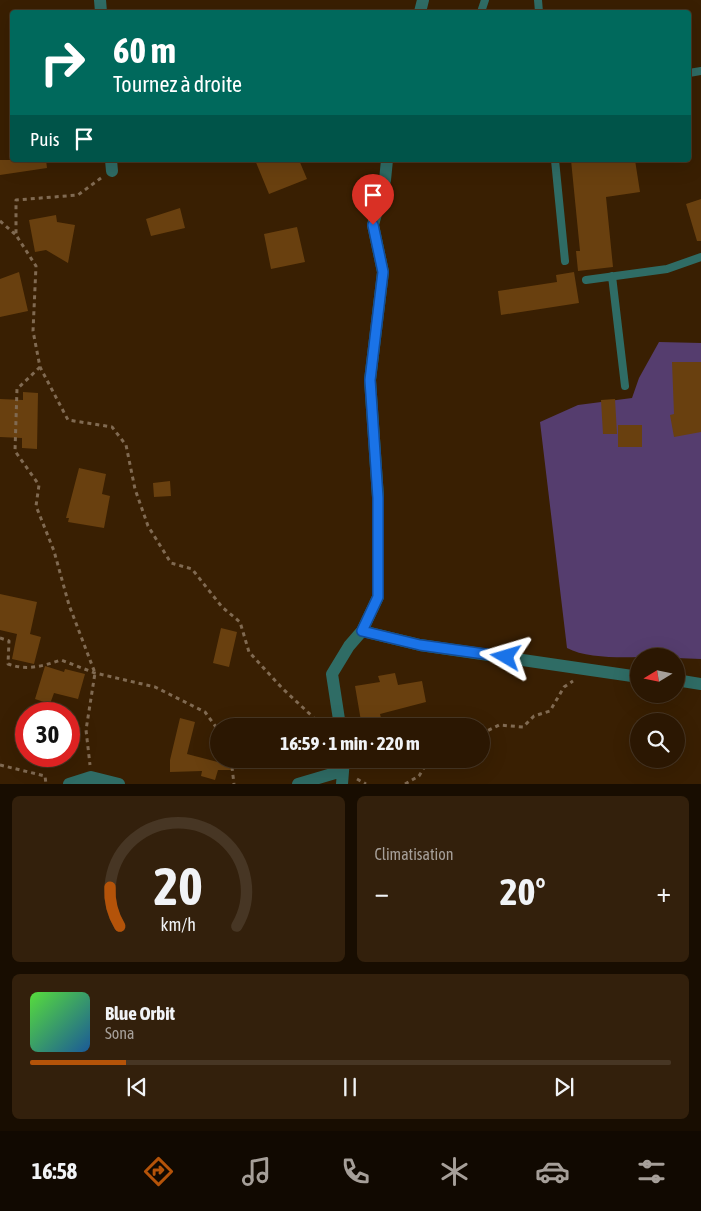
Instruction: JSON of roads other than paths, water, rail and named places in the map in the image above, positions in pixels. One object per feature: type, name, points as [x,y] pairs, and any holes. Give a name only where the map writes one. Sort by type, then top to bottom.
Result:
[{"type":"street","points":[[339,718],[332,674],[349,646],[362,631],[378,597],[378,498],[370,380],[383,272],[373,225],[386,180],[387,162]]},
{"type":"street","points":[[362,631],[420,645],[630,677]]},
{"type":"street","points":[[685,681],[701,684]]},
{"type":"street","points":[[298,784],[342,771]]},
{"type":"street","points":[[69,784],[91,777],[118,784]]},
{"type":"lane","points":[[555,162],[565,261]]},
{"type":"lane","points":[[586,280],[667,269],[701,257]]},
{"type":"lane","points":[[612,276],[625,386]]}]
